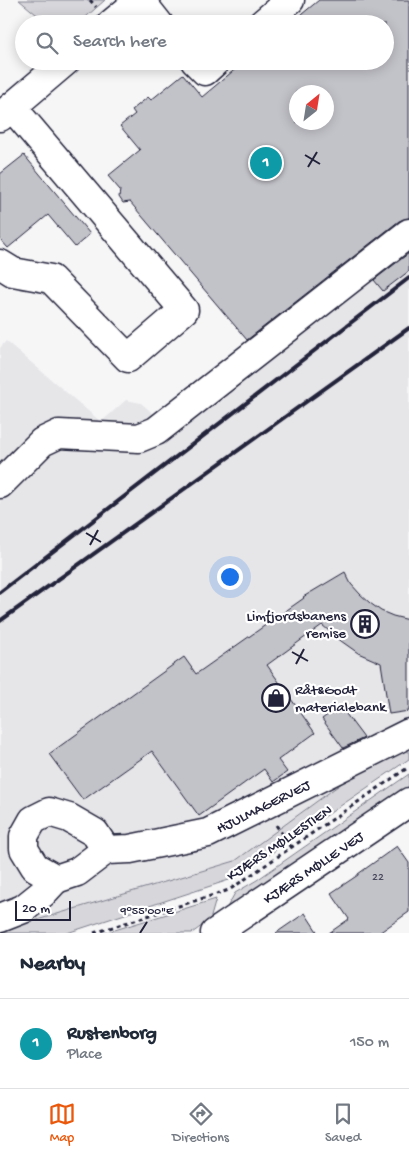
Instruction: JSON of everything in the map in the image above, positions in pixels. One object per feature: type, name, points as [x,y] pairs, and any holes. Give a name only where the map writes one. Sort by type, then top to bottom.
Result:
[{"type":"street","points":[[122,15],[140,0],[152,15]]},
{"type":"street","points":[[272,15],[290,0]]},
{"type":"street","points":[[0,264],[13,272],[51,280],[128,358],[184,310],[6,112],[55,70]]},
{"type":"street","points":[[0,484],[42,442],[59,434],[139,438],[156,431],[409,233]]},
{"type":"street","name":"HJULMAGERVEJ","points":[[106,850],[130,850],[208,833],[409,733]]},
{"type":"street","name":"KJÆRS MØLLE VEJ","points":[[215,933],[409,802]]},
{"type":"street","points":[[0,918],[22,909],[43,893],[56,879],[77,872],[106,850],[96,833],[69,818],[50,812],[33,820],[24,836],[24,850],[35,867],[56,879]]},
{"type":"path","name":"KJÆRS MØLLESTIEN","points":[[94,933],[229,890],[409,767]]},
{"type":"path","points":[[263,806],[292,848]]},
{"type":"shaded area","points":[[19,0],[105,0],[88,15],[37,15]]},
{"type":"shaded area","points":[[409,209],[409,740],[364,767],[235,861],[0,931],[0,348],[6,341],[101,422],[126,400],[141,403],[157,417]]},
{"type":"shaded area","points":[[409,740],[409,759],[235,878],[67,933],[0,933],[0,931],[235,861],[364,767]]},
{"type":"shaded area","points":[[409,774],[409,787],[220,920],[235,893],[257,880]]},
{"type":"shaded area","points":[[216,899],[210,920],[192,933],[105,933]]},
{"type":"building","points":[[319,0],[409,0],[409,218],[399,221],[247,340],[130,202],[123,203],[119,197],[120,190],[108,176],[140,150],[120,126],[135,114],[132,110],[148,97],[151,100],[183,74],[202,97],[234,70],[394,70],[394,15],[301,15]]},
{"type":"building","points":[[24,155],[90,234],[75,247],[48,215],[8,248],[0,239],[0,174]]},
{"type":"building","points":[[409,253],[409,271],[383,291],[374,280]]},
{"type":"building","points":[[345,572],[351,584],[370,603],[381,611],[409,620],[409,711],[389,714],[381,663],[358,653],[322,625],[267,665],[315,733],[278,760],[287,772],[273,782],[264,769],[199,816],[152,751],[83,800],[49,754],[184,657],[196,674],[303,597]]},
{"type":"building","points":[[340,706],[364,738],[343,748],[322,719]]},
{"type":"building","points":[[397,846],[409,863],[409,912],[379,933],[329,933],[349,919],[331,893]]},
{"type":"building","points":[[305,913],[318,933],[276,933]]},
{"type":"railway","points":[[0,592],[409,278]]},
{"type":"railway","points":[[0,621],[409,328]]},
{"type":"place","name":"Rustenborg","points":[[266,163]]},
{"type":"place","name":"Limfjordsbanens remise","points":[[365,624]]},
{"type":"place","name":"Råt&Godt materialebank","points":[[276,698]]}]
